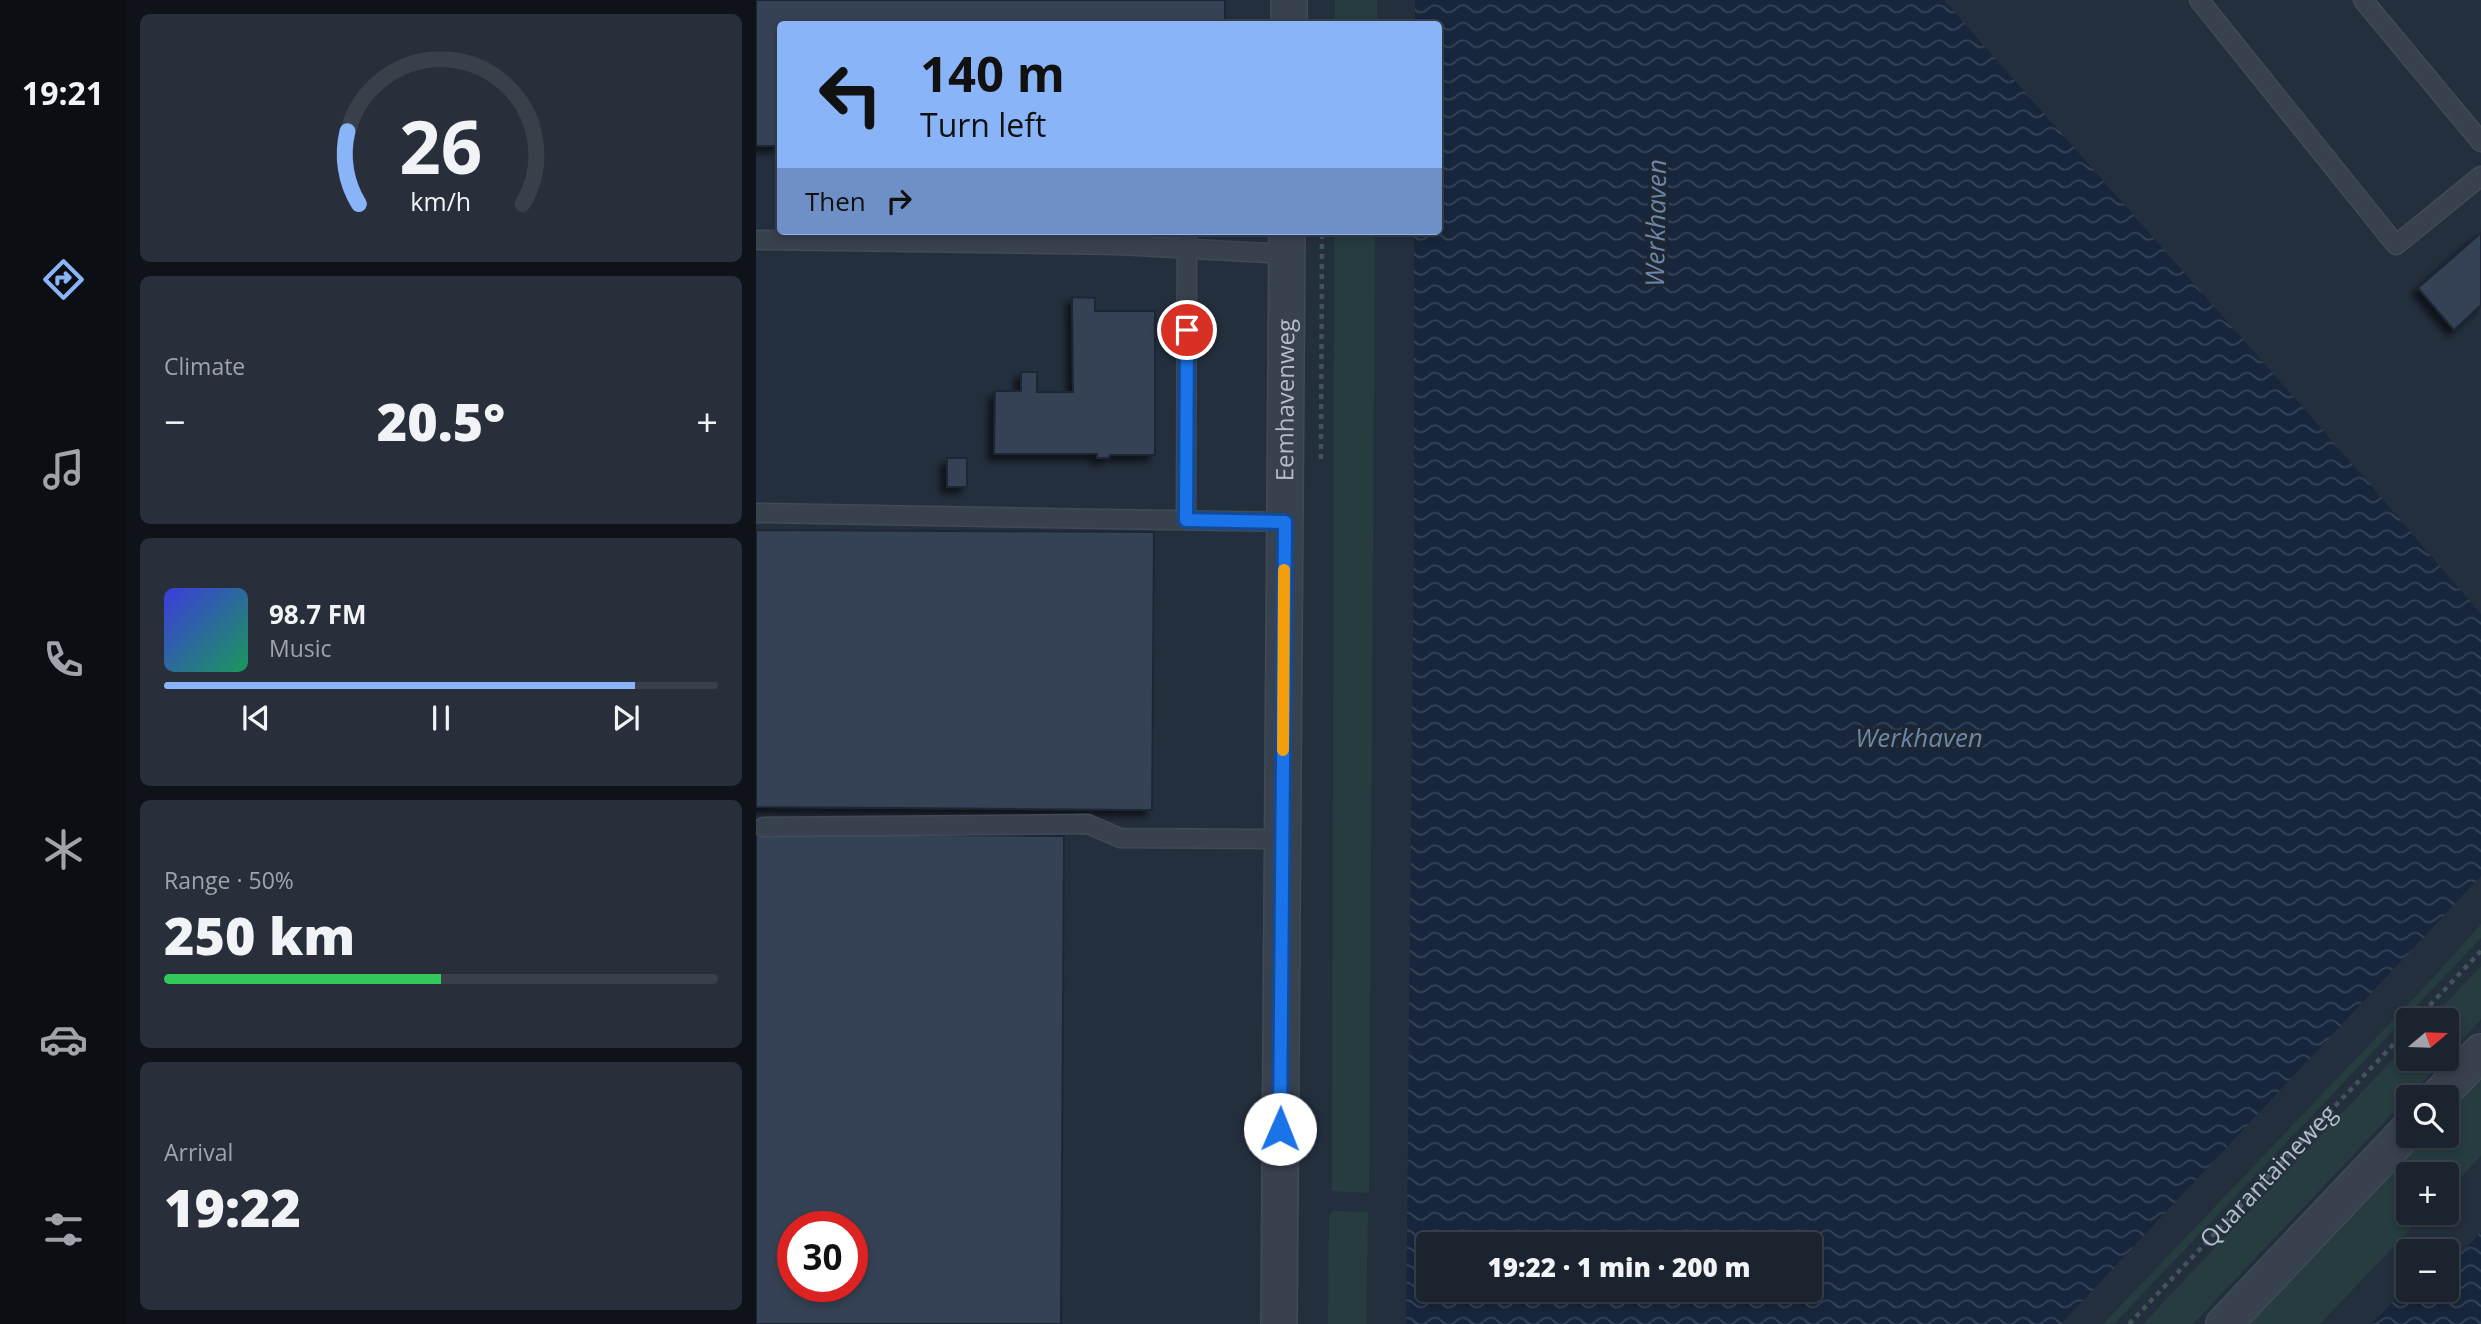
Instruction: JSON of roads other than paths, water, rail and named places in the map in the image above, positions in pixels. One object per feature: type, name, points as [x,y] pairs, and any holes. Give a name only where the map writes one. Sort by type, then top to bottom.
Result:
[{"type":"street","points":[[1289,0],[1289,21]]},
{"type":"street","name":"Eemhavenweg","points":[[1279,1324],[1287,242]]},
{"type":"street","points":[[2449,1085],[2481,1052]]},
{"type":"street","points":[[2224,1324],[2396,1142]]},
{"type":"lane","points":[[2199,0],[2396,245],[2481,176]]},
{"type":"lane","points":[[2363,0],[2481,142]]},
{"type":"lane","points":[[756,240],[1120,245],[1187,240],[1287,242]]},
{"type":"lane","points":[[1186,520],[1187,240]]},
{"type":"lane","points":[[756,513],[1285,522]]},
{"type":"lane","points":[[763,827],[1088,824],[1120,838],[1282,839]]},
{"type":"water","name":"Werkhaven","points":[[1415,0],[1944,0],[2336,445],[2481,614],[2481,876],[2061,1324],[1406,1324],[1414,526],[1414,235],[1442,235],[1442,21],[1415,21]]},
{"type":"water","points":[[2481,1232],[2481,1324],[2371,1324],[2396,1299],[2396,1302],[2459,1302],[2459,1255]]}]
